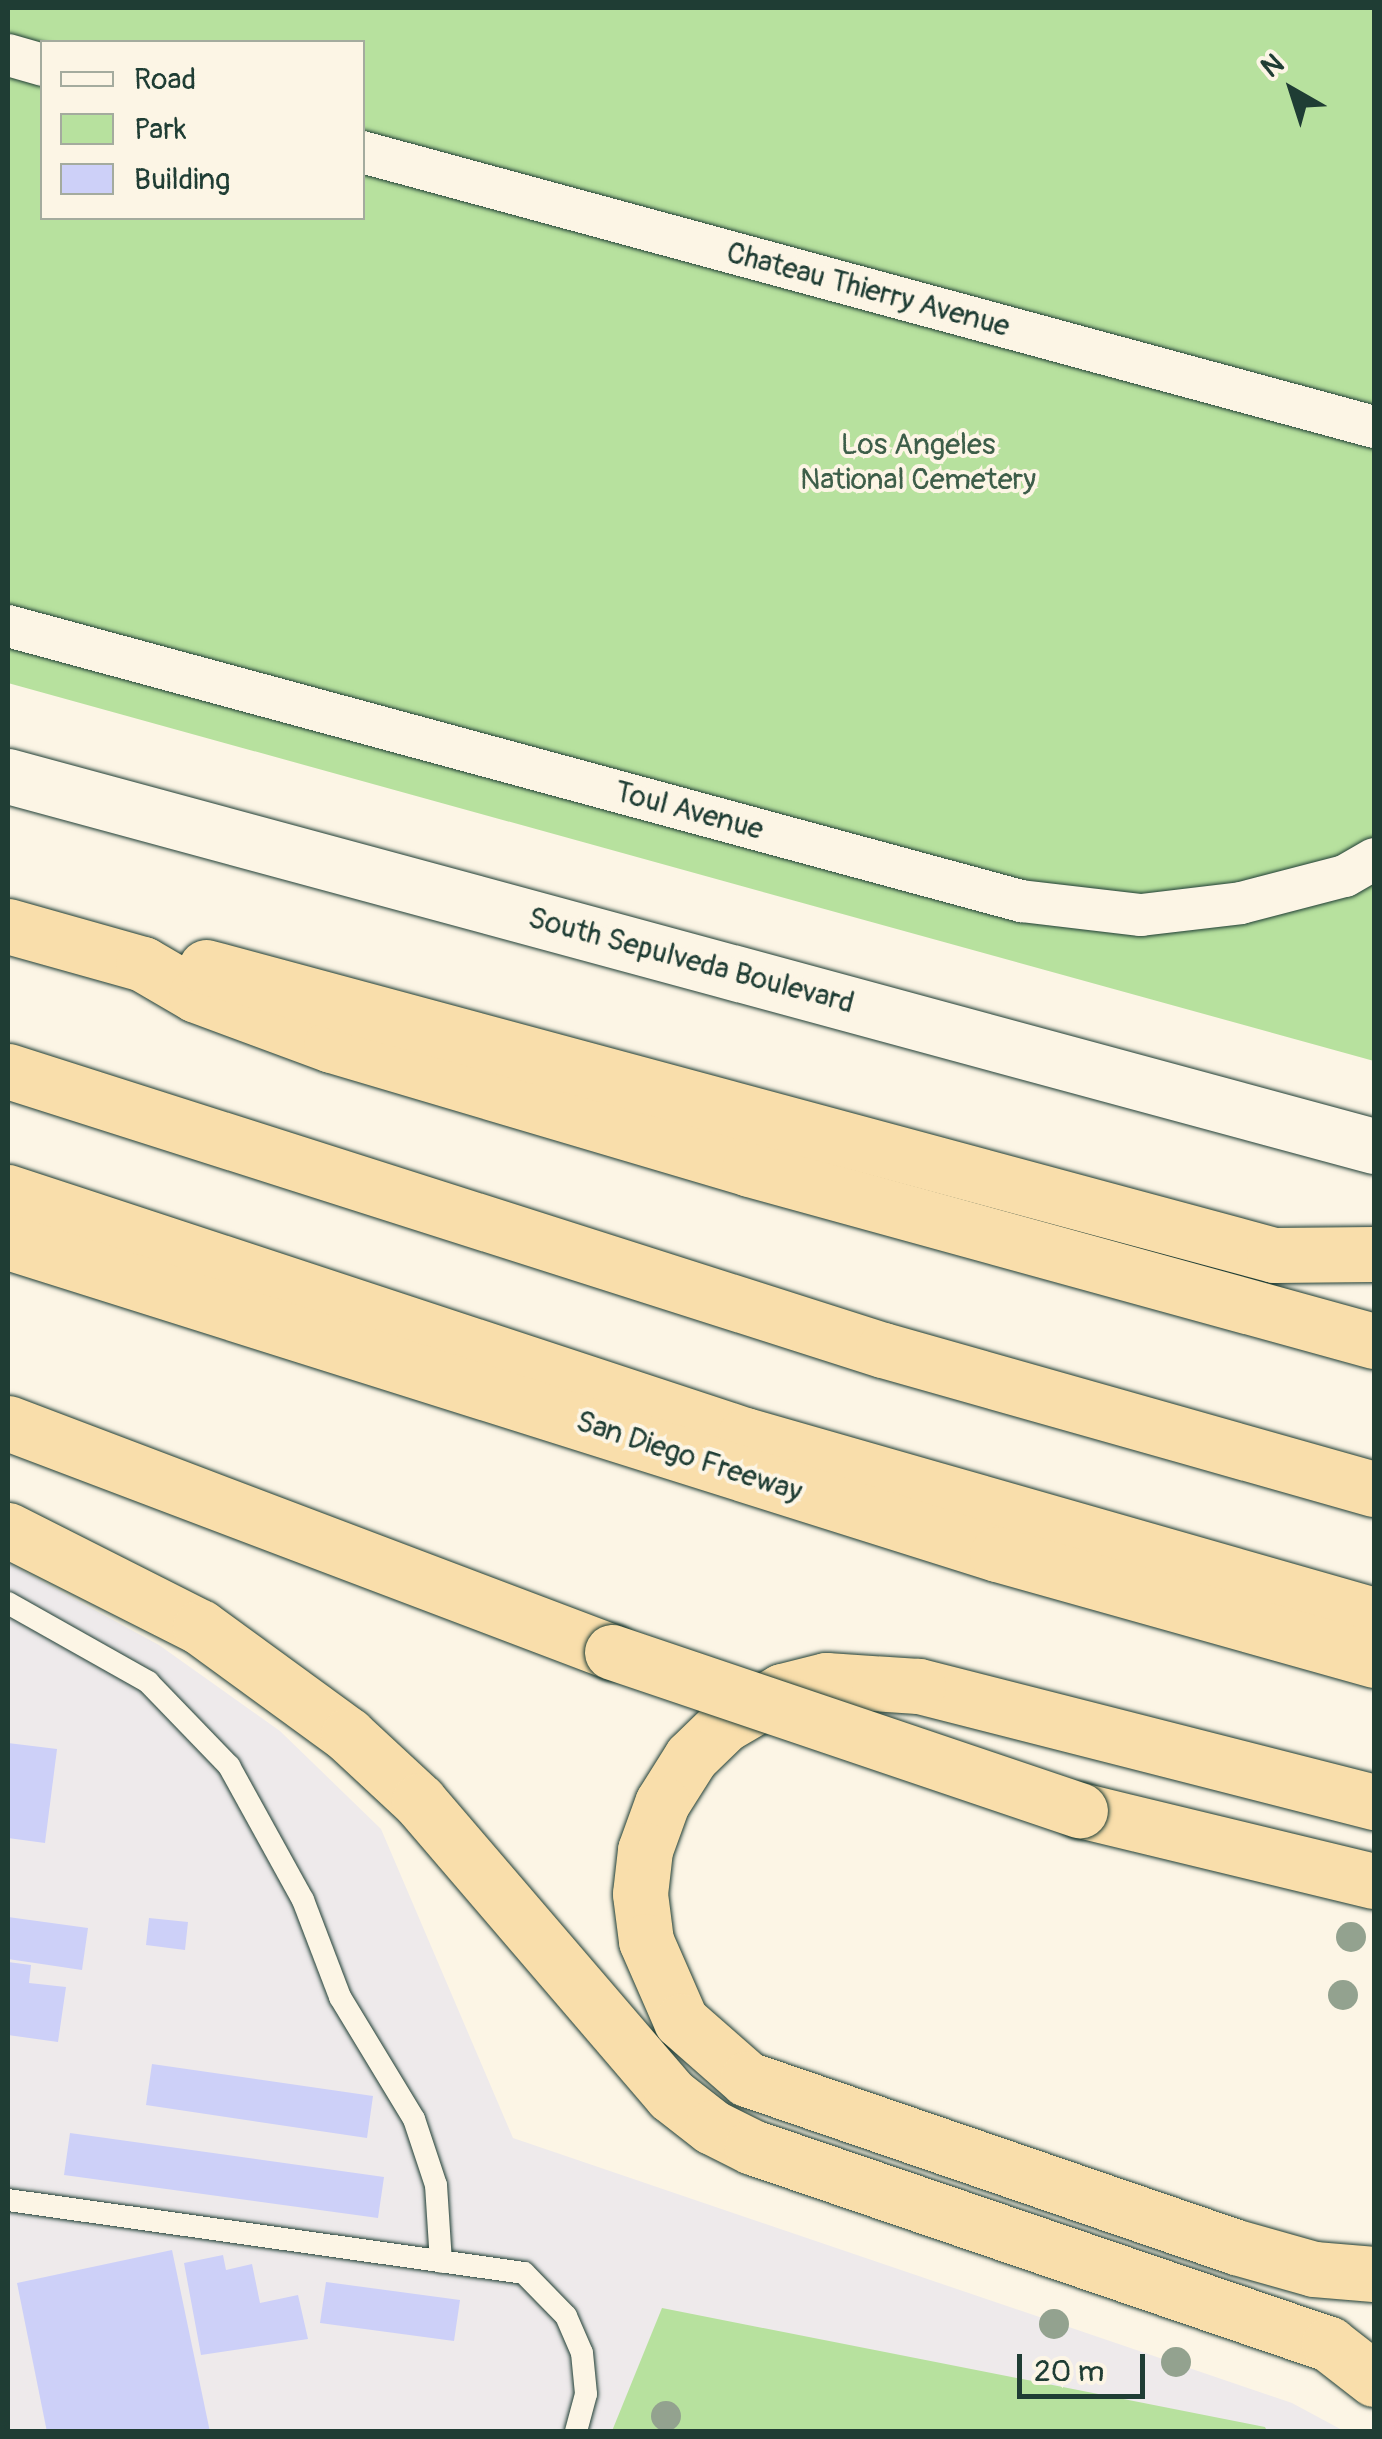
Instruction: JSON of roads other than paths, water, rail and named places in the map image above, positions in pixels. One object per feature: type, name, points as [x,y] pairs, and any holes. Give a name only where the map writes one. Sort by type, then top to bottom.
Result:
[{"type":"highway","points":[[8,926],[143,964],[204,966],[287,987],[1274,1256],[1374,1254]]},
{"type":"highway","points":[[143,964],[196,996],[331,1046],[1316,1329],[1374,1341]]},
{"type":"highway","points":[[8,1071],[883,1350],[1374,1489]]},
{"type":"highway","points":[[8,1192],[746,1435],[1374,1615]]},
{"type":"highway","name":"San Diego Freeway","points":[[8,1242],[997,1554],[1374,1660]]},
{"type":"highway","points":[[8,1423],[612,1652],[1080,1810],[1374,1881]]},
{"type":"highway","points":[[8,1530],[200,1627],[348,1735],[419,1801],[672,2095],[712,2127],[752,2147],[1329,2344],[1374,2379]]},
{"type":"highway","points":[[1374,1802],[918,1686],[826,1680],[782,1691],[724,1725],[692,1757],[662,1803],[645,1850],[640,1894],[646,1941],[681,2021],[747,2080],[1236,2247],[1314,2268],[1374,2274]]},
{"type":"main road","name":"South Sepulveda Boulevard","points":[[8,776],[1374,1146]]},
{"type":"street","points":[[8,55],[40,64]]},
{"type":"street","name":"Chateau Thierry Avenue","points":[[365,153],[1374,428]]},
{"type":"street","name":"Toul Avenue","points":[[8,626],[1021,900],[1141,914],[1242,902],[1344,876],[1374,859]]},
{"type":"lane","points":[[8,1603],[148,1682],[229,1766],[303,1900],[340,1997],[414,2118],[436,2186],[441,2262]]},
{"type":"lane","points":[[8,2200],[524,2273],[566,2316],[582,2352],[586,2394],[576,2432]]},
{"type":"park label","name":"Los Angeles National Cemetery","points":[[918,462]]}]
